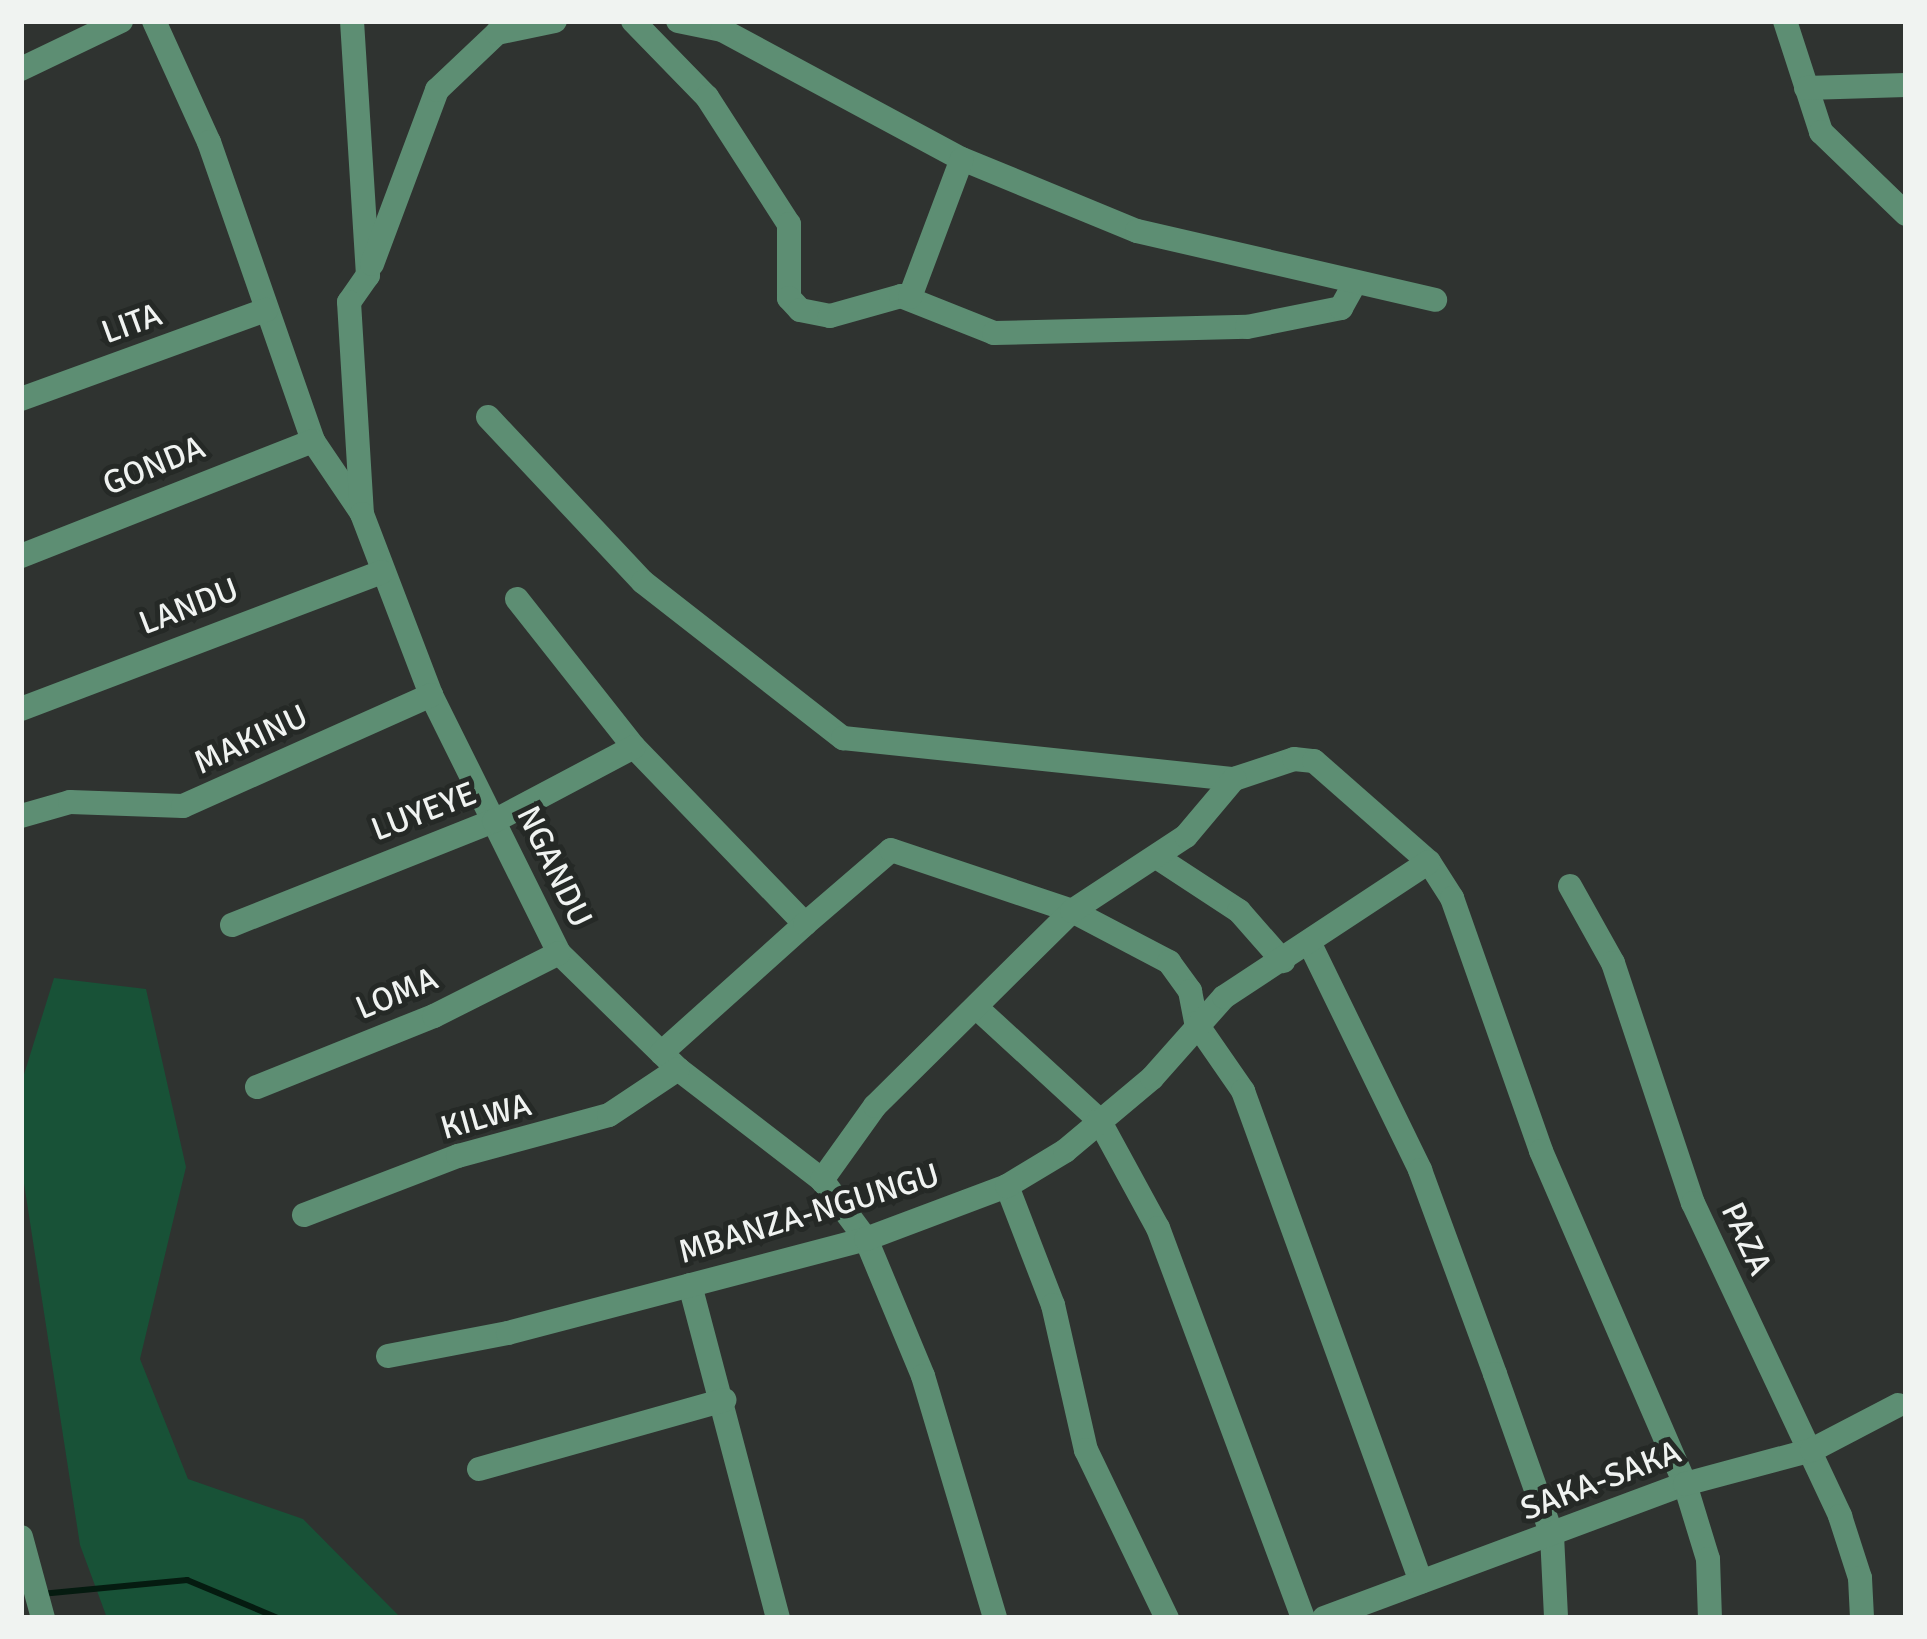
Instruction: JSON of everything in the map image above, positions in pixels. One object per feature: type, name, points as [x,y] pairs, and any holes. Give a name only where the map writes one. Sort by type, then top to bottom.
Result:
[{"type":"street","points":[[21,69],[121,21]]},
{"type":"street","points":[[154,21],[209,142],[313,441],[362,514]]},
{"type":"street","name":"NGANDU","points":[[352,21],[368,275],[349,302],[362,514],[431,695],[560,953],[670,1061],[822,1180],[866,1239],[922,1376],[995,1618]]},
{"type":"street","points":[[368,275],[437,90],[497,33],[555,21]]},
{"type":"street","points":[[633,21],[707,98],[790,224],[793,306],[830,316],[910,297],[994,333],[1247,327],[1341,308],[1355,283]]},
{"type":"street","points":[[678,21],[729,33],[962,159],[1137,231],[1435,300]]},
{"type":"street","points":[[1785,21],[1806,88],[1834,148],[1906,214]]},
{"type":"street","points":[[1806,88],[1906,85]]},
{"type":"street","points":[[910,297],[962,159]]},
{"type":"street","name":"LITA","points":[[21,398],[266,310]]},
{"type":"street","points":[[488,417],[644,582],[843,738],[1234,779],[1294,759],[1313,760],[1429,862],[1452,898],[1541,1151],[1684,1484],[1708,1559],[1710,1618]]},
{"type":"street","name":"GONDA","points":[[21,556],[313,441]]},
{"type":"street","name":"LANDU","points":[[21,709],[382,572]]},
{"type":"street","points":[[517,599],[634,747],[806,924]]},
{"type":"street","name":"MAKINU","points":[[21,816],[70,802],[183,806],[431,695]]},
{"type":"street","name":"LUYEYE","points":[[232,925],[494,821],[634,747]]},
{"type":"street","points":[[822,1180],[875,1106],[1072,911],[1158,858],[1207,817],[1234,779]]},
{"type":"street","name":"KILWA","points":[[304,1215],[458,1156],[609,1115],[670,1061],[806,924],[891,850],[1072,911]]},
{"type":"street","points":[[1158,858],[1239,911],[1283,961]]},
{"type":"street","name":"MBANZA-NGUNGU","points":[[388,1356],[866,1239],[1007,1186],[1152,1078],[1196,1023],[1429,862]]},
{"type":"street","name":"PAZA","points":[[1570,886],[1613,963],[1693,1203],[1811,1450],[1860,1578],[1862,1618]]},
{"type":"street","points":[[1072,911],[1169,962],[1190,991],[1196,1023],[1243,1091],[1420,1582]]},
{"type":"street","points":[[1309,942],[1420,1170],[1552,1535],[1556,1618]]},
{"type":"street","name":"LOMA","points":[[257,1087],[434,1016],[560,953]]},
{"type":"street","points":[[978,1009],[1099,1120],[1157,1228],[1303,1618]]},
{"type":"street","points":[[1007,1186],[1054,1305],[1086,1450],[1167,1618]]},
{"type":"street","points":[[690,1285],[778,1618]]},
{"type":"street","points":[[479,1469],[724,1400]]},
{"type":"street","name":"SAKA-SAKA","points":[[1324,1618],[1373,1610],[1420,1582],[1684,1484],[1811,1450],[1898,1405]]},
{"type":"street","points":[[21,1537],[43,1618]]},
{"type":"green space","points":[[54,978],[146,989],[186,1167],[140,1359],[188,1479],[303,1519],[401,1618],[107,1618],[80,1545],[21,1164],[21,1084]]},
{"type":"waterway","points":[[41,1594],[187,1580],[278,1618]]}]
